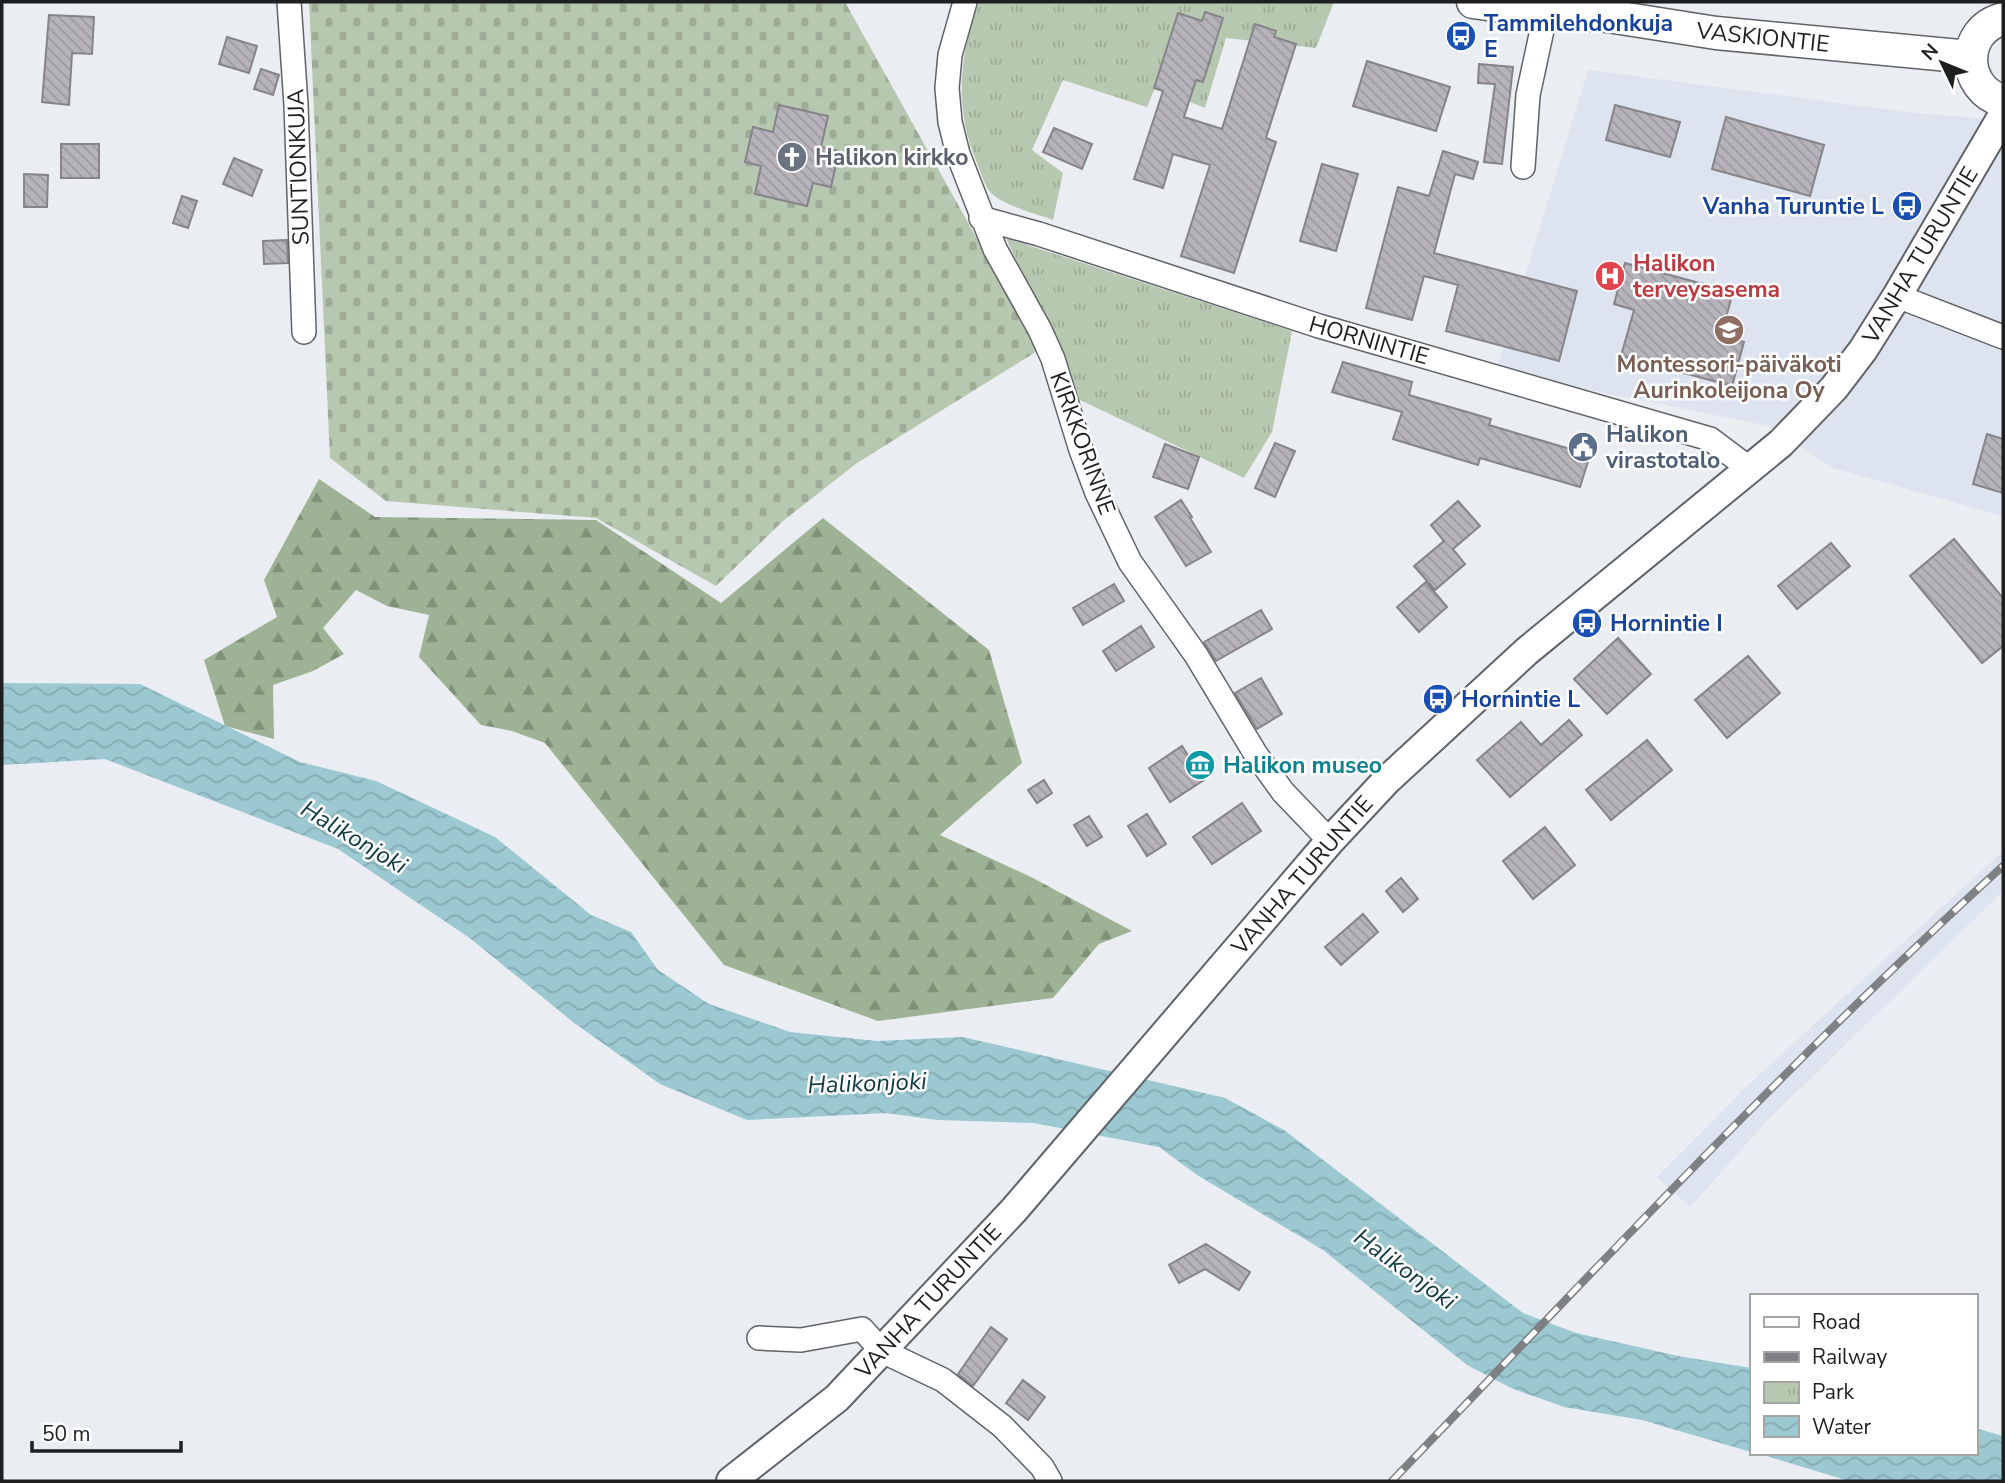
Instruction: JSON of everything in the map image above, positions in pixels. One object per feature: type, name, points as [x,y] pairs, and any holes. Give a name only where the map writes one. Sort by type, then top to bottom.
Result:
[{"type":"main road","name":"VASKIONTIE","points":[[1473,2],[1546,7],[1716,33],[1970,57]]},
{"type":"main road","points":[[2003,19],[1984,28],[1977,37],[1970,57],[1971,69],[1982,89],[1990,96],[2003,101]]},
{"type":"street","name":"SUNTIONKUJA","points":[[289,2],[296,106],[304,332]]},
{"type":"street","name":"KIRKKORINNE","points":[[965,2],[950,55],[947,88],[950,122],[958,154],[995,249],[1053,359],[1097,493],[1130,562],[1196,655],[1255,752],[1276,782],[1330,841]]},
{"type":"street","points":[[1523,167],[1528,95],[1546,7]]},
{"type":"street","name":"VANHA TURUNTIE","points":[[731,1481],[837,1398],[1014,1210],[1330,841],[1385,781],[1527,651],[1781,443],[1834,388],[1863,350],[1897,296],[2003,115]]},
{"type":"street","name":"HORNINTIE","points":[[981,218],[1039,234],[1319,326],[1710,439],[1750,470]]},
{"type":"street","points":[[1897,296],[2003,337]]},
{"type":"street","points":[[759,1338],[801,1340],[862,1328],[882,1350],[934,1375],[961,1392],[1024,1446],[1050,1481]]},
{"type":"shaded area","points":[[1588,70],[1914,113],[2003,120],[2003,516],[1833,468],[1769,426],[1496,371]]},
{"type":"shaded area","points":[[2003,851],[2003,891],[1766,1122],[1690,1207],[1657,1177],[1746,1087]]},
{"type":"green space","points":[[309,2],[845,2],[1039,350],[857,463],[783,521],[716,586],[596,518],[386,501],[330,458]]},
{"type":"green space","points":[[979,2],[1334,2],[1316,48],[1226,38],[1205,108],[1155,88],[1147,107],[1063,80],[1032,150],[1063,173],[1053,220],[1011,205],[990,192],[970,143],[962,103],[962,82],[967,42]]},
{"type":"green space","points":[[1006,238],[1292,331],[1272,432],[1244,478],[1078,399]]},
{"type":"green space","points":[[319,479],[375,517],[596,520],[721,603],[823,518],[989,650],[1022,763],[940,835],[1031,877],[1132,931],[1099,944],[1053,998],[878,1021],[724,965],[545,743],[512,731],[481,725],[419,657],[429,615],[387,606],[356,590],[323,628],[344,654],[313,671],[273,685],[274,739],[225,726],[204,660],[277,617],[264,580]]},
{"type":"water","name":"Halikonjoki","points":[[2,683],[140,684],[300,762],[376,781],[495,837],[591,915],[631,932],[658,970],[709,1004],[790,1032],[877,1041],[963,1037],[1225,1098],[1284,1130],[1523,1313],[1576,1333],[1678,1356],[1750,1368],[1750,1452],[1642,1420],[1564,1407],[1511,1388],[1467,1365],[1323,1250],[1197,1175],[1159,1147],[1034,1123],[937,1120],[886,1113],[747,1120],[660,1084],[573,1022],[471,939],[338,849],[105,759],[2,765]]},
{"type":"water","points":[[1977,1429],[2003,1436],[2003,1481],[1849,1481],[1764,1455],[1977,1455]]},
{"type":"building","points":[[1205,12],[1223,18],[1203,82],[1196,80],[1184,117],[1222,129],[1255,24],[1276,31],[1274,37],[1296,44],[1266,138],[1276,142],[1234,273],[1181,256],[1210,165],[1173,154],[1163,188],[1134,179],[1163,91],[1154,88],[1178,13],[1202,21]]},
{"type":"building","points":[[49,15],[94,17],[92,54],[72,53],[69,105],[42,102]]},
{"type":"building","points":[[227,37],[257,46],[249,73],[219,64]]},
{"type":"building","points":[[1367,61],[1450,87],[1436,131],[1353,106]]},
{"type":"building","points":[[1479,64],[1513,67],[1502,164],[1484,162],[1495,84],[1478,83]]},
{"type":"building","points":[[261,69],[279,75],[273,95],[254,89]]},
{"type":"building","name":"Halikon kirkko","points":[[779,105],[828,116],[821,147],[839,151],[831,187],[813,183],[807,206],[755,194],[761,166],[745,162],[753,127],[773,132]]},
{"type":"building","points":[[1615,105],[1680,122],[1670,157],[1606,140]]},
{"type":"building","points":[[1726,117],[1824,145],[1810,196],[1712,169]]},
{"type":"building","points":[[1054,128],[1092,144],[1082,169],[1043,152]]},
{"type":"building","points":[[61,144],[99,144],[99,178],[61,178]]},
{"type":"building","points":[[1443,151],[1478,162],[1473,179],[1455,174],[1434,253],[1577,291],[1559,361],[1446,331],[1458,285],[1424,276],[1412,320],[1366,308],[1398,187],[1429,196]]},
{"type":"building","points":[[234,158],[262,170],[252,196],[223,184]]},
{"type":"building","points":[[1322,164],[1358,174],[1336,251],[1300,241]]},
{"type":"building","points":[[24,174],[48,175],[47,207],[24,207]]},
{"type":"building","points":[[182,196],[197,201],[188,228],[173,223]]},
{"type":"building","points":[[287,240],[288,263],[264,264],[263,241]]},
{"type":"building","points":[[1625,263],[1733,292],[1721,336],[1744,342],[1732,386],[1621,356],[1634,310],[1614,304]]},
{"type":"building","points":[[1343,362],[1412,382],[1409,395],[1491,419],[1489,425],[1590,455],[1580,487],[1480,458],[1478,465],[1393,439],[1402,412],[1332,392]]},
{"type":"building","points":[[1987,434],[2003,439],[2003,493],[1973,484]]},
{"type":"building","points":[[1275,443],[1295,451],[1275,497],[1255,488]]},
{"type":"building","points":[[1165,444],[1199,457],[1188,489],[1153,477]]},
{"type":"building","points":[[1181,500],[1211,552],[1186,566],[1155,517]]},
{"type":"building","points":[[1458,501],[1480,526],[1453,549],[1465,564],[1435,590],[1414,566],[1444,541],[1431,525]]},
{"type":"building","points":[[1954,539],[2003,598],[2003,646],[1982,663],[1910,576]]},
{"type":"building","points":[[1831,543],[1850,566],[1797,609],[1778,586]]},
{"type":"building","points":[[1426,582],[1447,607],[1419,632],[1397,607]]},
{"type":"building","points":[[1114,584],[1124,601],[1083,625],[1073,608]]},
{"type":"building","points":[[1261,610],[1272,629],[1216,661],[1204,642]]},
{"type":"building","points":[[1141,626],[1154,647],[1116,671],[1103,651]]},
{"type":"building","points":[[1618,638],[1651,674],[1607,714],[1574,679]]},
{"type":"building","points":[[1748,656],[1780,693],[1727,738],[1695,700]]},
{"type":"building","points":[[1261,678],[1282,714],[1257,729],[1235,693]]},
{"type":"building","points":[[1569,720],[1582,735],[1510,797],[1477,760],[1521,722],[1541,745]]},
{"type":"building","points":[[1647,740],[1672,770],[1611,820],[1586,790]]},
{"type":"building","points":[[1182,746],[1204,780],[1170,802],[1149,768]]},
{"type":"building","points":[[1044,780],[1052,793],[1037,803],[1028,790]]},
{"type":"building","points":[[1242,803],[1261,831],[1212,864],[1193,837]]},
{"type":"building","points":[[1147,814],[1166,844],[1147,856],[1128,826]]},
{"type":"building","points":[[1089,816],[1102,837],[1087,846],[1074,825]]},
{"type":"building","points":[[1545,827],[1575,865],[1533,899],[1503,861]]},
{"type":"building","points":[[1401,878],[1418,899],[1403,912],[1386,891]]},
{"type":"building","points":[[1363,914],[1378,932],[1341,965],[1325,947]]},
{"type":"building","points":[[1206,1244],[1250,1272],[1239,1290],[1205,1269],[1179,1283],[1169,1265]]},
{"type":"building","points":[[991,1327],[1007,1339],[973,1386],[958,1374]]},
{"type":"building","points":[[1023,1380],[1045,1397],[1028,1420],[1006,1403]]},
{"type":"railway","points":[[1392,1481],[1768,1091],[2003,866]]},
{"type":"place","name":"Tammilehdonkuja E","points":[[1461,36]]},
{"type":"place","name":"Halikon kirkko","points":[[792,157]]},
{"type":"place","name":"Vanha Turuntie L","points":[[1907,206]]},
{"type":"place","name":"Halikon terveysasema","points":[[1610,276]]},
{"type":"place","name":"Montessori-päiväkoti Aurinkoleijona Oy","points":[[1729,330]]},
{"type":"place","name":"Halikon virastotalo","points":[[1583,447]]},
{"type":"place","name":"Hornintie I","points":[[1587,623]]},
{"type":"place","name":"Hornintie L","points":[[1438,699]]},
{"type":"place","name":"Halikon museo","points":[[1200,765]]}]
